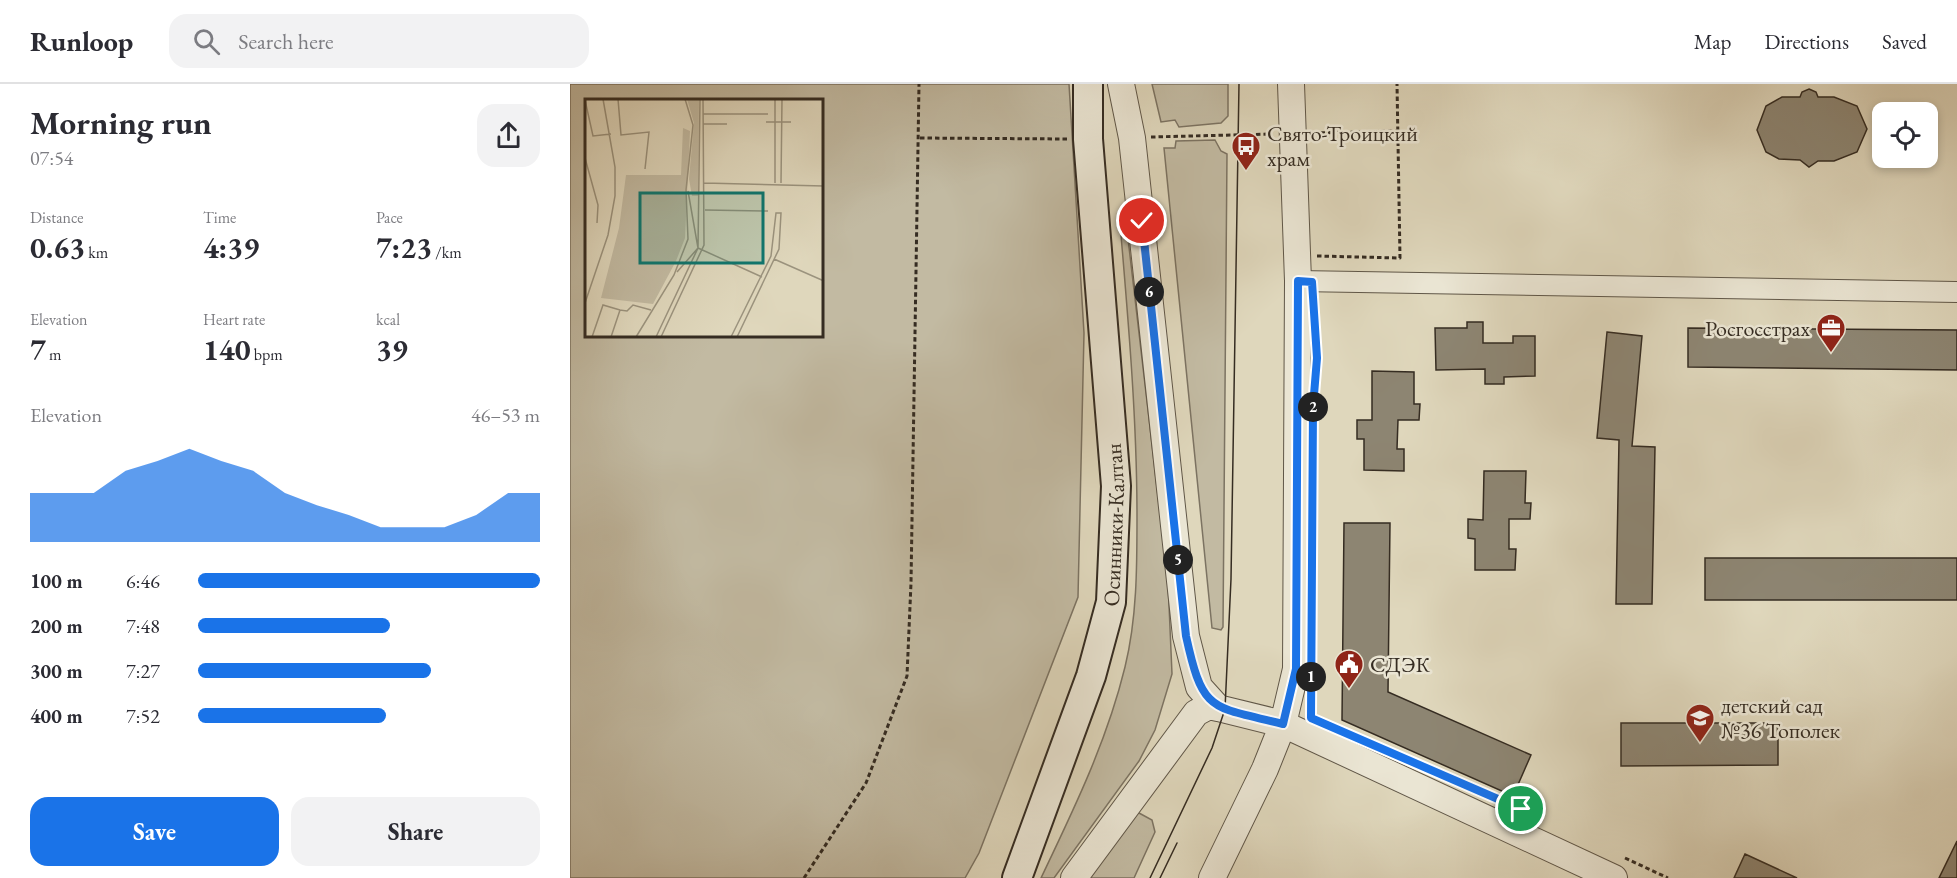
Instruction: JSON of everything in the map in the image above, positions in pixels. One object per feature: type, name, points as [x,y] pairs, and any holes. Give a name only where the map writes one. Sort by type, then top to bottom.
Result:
[{"type":"main road","name":"Осинники-Калтан","points":[[1017,878],[1091,676],[1111,602],[1116,486],[1088,139],[1088,84]]},
{"type":"street","points":[[1121,84],[1132,138],[1186,636],[1199,687],[1218,708]]},
{"type":"street","points":[[1212,878],[1283,724],[1296,669],[1305,281],[1292,134],[1291,84]]},
{"type":"street","points":[[1305,281],[1957,292]]},
{"type":"street","points":[[1074,878],[1196,713],[1209,706],[1283,724],[1615,866]]},
{"type":"path","points":[[804,878],[866,783],[907,676],[911,583],[912,420],[920,138],[919,84]]},
{"type":"path","points":[[1305,281],[1309,256],[1400,258],[1397,84]]},
{"type":"path","points":[[1132,138],[1399,131]]},
{"type":"path","points":[[920,138],[1088,139]]},
{"type":"path","points":[[1615,866],[1668,878]]},
{"type":"shaded area","points":[[570,84],[1069,84],[1084,333],[1078,597],[979,853],[965,878],[570,878]]},
{"type":"shaded area","points":[[1152,84],[1228,84],[1228,116],[1221,123],[1179,127],[1175,120],[1161,122]]},
{"type":"shaded area","points":[[1215,140],[1221,151],[1227,154],[1223,627],[1221,630],[1212,628],[1164,148],[1175,148],[1176,141]]},
{"type":"shaded area","points":[[1127,230],[1168,582],[1172,674],[1155,730],[1139,761],[1054,878],[1041,878],[1077,800],[1109,721],[1125,667],[1132,630],[1136,574],[1137,482],[1132,376],[1121,235],[1122,231]]},
{"type":"shaded area","points":[[1139,813],[1152,820],[1155,832],[1134,878],[1078,878],[1124,819]]},
{"type":"building","points":[[1809,89],[1816,92],[1818,97],[1834,97],[1857,106],[1867,129],[1857,152],[1834,161],[1818,161],[1809,167],[1800,160],[1779,159],[1766,152],[1757,130],[1766,106],[1782,97],[1800,97],[1802,92]]},
{"type":"building","points":[[1467,322],[1483,322],[1483,343],[1513,343],[1513,336],[1535,336],[1535,376],[1504,377],[1504,384],[1485,384],[1485,369],[1436,370],[1435,328],[1467,328]]},
{"type":"building","points":[[1688,328],[1957,330],[1957,370],[1688,367]]},
{"type":"building","points":[[1607,332],[1642,336],[1632,446],[1655,447],[1652,604],[1616,604],[1619,440],[1597,438]]},
{"type":"building","points":[[1372,371],[1414,372],[1414,404],[1420,404],[1419,420],[1398,420],[1397,449],[1404,449],[1404,471],[1364,470],[1364,439],[1357,439],[1357,420],[1372,420]]},
{"type":"building","points":[[1484,471],[1526,471],[1525,503],[1531,503],[1530,519],[1509,519],[1509,549],[1516,549],[1515,570],[1475,570],[1475,539],[1468,538],[1468,519],[1483,520]]},
{"type":"building","points":[[1344,523],[1390,523],[1388,692],[1531,755],[1513,796],[1342,720]]},
{"type":"building","points":[[1705,558],[1957,558],[1957,600],[1705,600]]},
{"type":"building","name":"детский сад №36 Тополек","points":[[1621,723],[1778,723],[1778,765],[1621,766]]},
{"type":"building","points":[[1957,841],[1957,878],[1939,878]]},
{"type":"building","points":[[1745,854],[1797,878],[1734,878]]},
{"type":"tram line","points":[[1150,878],[1212,748],[1225,709],[1231,579],[1239,84]]},
{"type":"tram line","points":[[1160,878],[1177,843]]},
{"type":"place","name":"Свято-Троицкий храм","points":[[1246,172]]},
{"type":"place","name":"Росгосстрах","points":[[1831,354]]},
{"type":"place","name":"СДЭК","points":[[1349,690]]},
{"type":"place","name":"детский сад №36 Тополек","points":[[1700,744]]},
{"type":"route","points":[[1142,221],[1186,636],[1199,687],[1218,708],[1283,724],[1296,669],[1298,281],[1312,282],[1317,358],[1313,407],[1311,718],[1521,809]]}]
